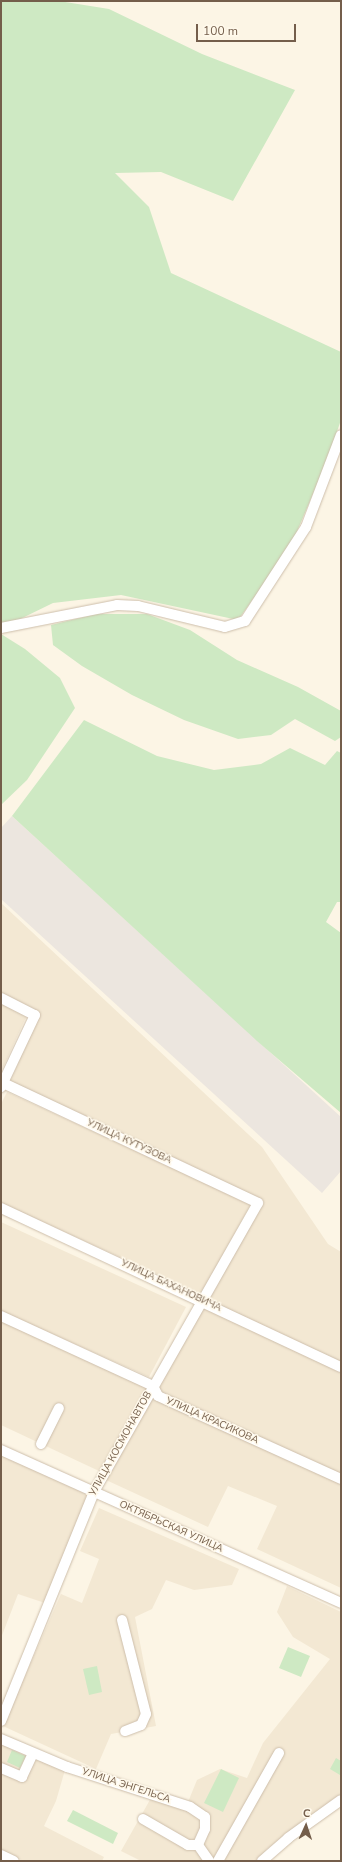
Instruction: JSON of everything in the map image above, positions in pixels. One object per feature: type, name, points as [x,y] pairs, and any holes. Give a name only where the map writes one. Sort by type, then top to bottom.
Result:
[{"type":"street","points":[[1,628],[117,605],[138,606],[225,627],[245,622],[306,527],[341,435]]},
{"type":"street","points":[[1,998],[35,1015],[2,1084]]},
{"type":"street","name":"УЛИЦА КУТУЗОВА","points":[[2,1084],[258,1203]]},
{"type":"street","name":"УЛИЦА КОСМОНАВТОВ","points":[[1,1721],[94,1492],[201,1300],[258,1203]]},
{"type":"street","name":"УЛИЦА БАХАНОВИЧА","points":[[1,1208],[341,1366]]},
{"type":"street","name":"УЛИЦА КРАСИКОВА","points":[[1,1316],[153,1386],[158,1396],[341,1479]]},
{"type":"street","points":[[41,1444],[59,1408]]},
{"type":"street","name":"ОКТЯБРЬСКАЯ УЛИЦА","points":[[1,1450],[341,1603]]},
{"type":"street","points":[[122,1620],[146,1714],[141,1725],[124,1731]]},
{"type":"street","name":"УЛИЦА ЭНГЕЛЬСА","points":[[1,1739],[67,1768],[190,1807],[205,1818],[205,1829],[198,1845]]},
{"type":"street","points":[[1,1768],[22,1778],[33,1753]]},
{"type":"street","points":[[218,1861],[279,1753]]},
{"type":"street","points":[[262,1861],[288,1838],[341,1800]]},
{"type":"street","points":[[143,1819],[188,1845],[198,1845],[209,1861]]},
{"type":"street","points":[[1,1855],[14,1861]]},
{"type":"shaded area","points":[[12,816],[341,1117],[341,1171],[322,1193],[1,899],[1,828]]},
{"type":"shaded area","points":[[1,903],[262,1147],[328,1244],[341,1252],[341,1362],[207,1299],[262,1201],[10,1081],[40,1014],[1,994]]},
{"type":"shaded area","points":[[1,1002],[27,1015],[1,1072]]},
{"type":"shaded area","points":[[7,1092],[251,1204],[201,1294],[1,1203],[1,1104]]},
{"type":"shaded area","points":[[1,1222],[186,1307],[149,1377],[1,1311]]},
{"type":"shaded area","points":[[203,1305],[341,1372],[341,1475],[162,1395],[157,1387]]},
{"type":"shaded area","points":[[1,1319],[149,1387],[99,1471],[1,1425]]},
{"type":"shaded area","points":[[152,1396],[341,1483],[341,1588],[257,1549],[277,1506],[228,1486],[208,1527],[106,1480]]},
{"type":"shaded area","points":[[1,1452],[88,1493],[90,1497],[45,1603],[18,1594],[1,1638]]},
{"type":"shaded area","points":[[99,1508],[239,1569],[232,1585],[194,1590],[166,1580],[152,1609],[135,1617],[156,1726],[111,1734],[96,1769],[3,1726],[61,1594],[82,1603],[99,1559],[80,1551]]},
{"type":"shaded area","points":[[287,1586],[341,1612],[341,1796],[267,1849],[257,1861],[141,1861],[121,1851],[151,1798],[188,1802],[197,1780],[220,1769],[247,1778],[263,1743],[330,1659],[293,1637],[277,1612]]},
{"type":"shaded area","points":[[2,1742],[65,1770],[56,1801],[44,1826],[104,1857],[102,1861],[23,1861],[1,1850]]},
{"type":"green space","points":[[1,1],[59,1],[109,9],[202,54],[295,90],[233,201],[161,172],[115,173],[149,207],[171,273],[341,352],[341,420],[326,463],[290,548],[238,620],[121,595],[53,603],[12,623],[1,623]]},
{"type":"green space","points":[[96,614],[147,614],[190,630],[237,660],[298,687],[341,711],[341,737],[335,741],[295,719],[271,735],[238,739],[184,720],[132,695],[82,666],[53,645],[51,625]]},
{"type":"green space","points":[[1,634],[25,649],[60,678],[75,708],[27,780],[1,805]]},
{"type":"green space","points":[[84,720],[157,756],[214,770],[261,764],[290,748],[325,765],[337,751],[341,753],[341,902],[337,902],[326,922],[341,933],[341,1113],[257,1041],[12,816]]},
{"type":"green space","points":[[288,1647],[310,1656],[301,1677],[279,1668]]},
{"type":"green space","points":[[97,1666],[102,1692],[89,1695],[83,1669]]},
{"type":"green space","points":[[12,1750],[26,1756],[20,1768],[7,1762]]},
{"type":"green space","points":[[336,1758],[341,1761],[340,1775],[330,1769]]},
{"type":"green space","points":[[221,1769],[239,1778],[223,1812],[204,1803]]},
{"type":"green space","points":[[73,1810],[118,1833],[113,1844],[67,1821]]}]
